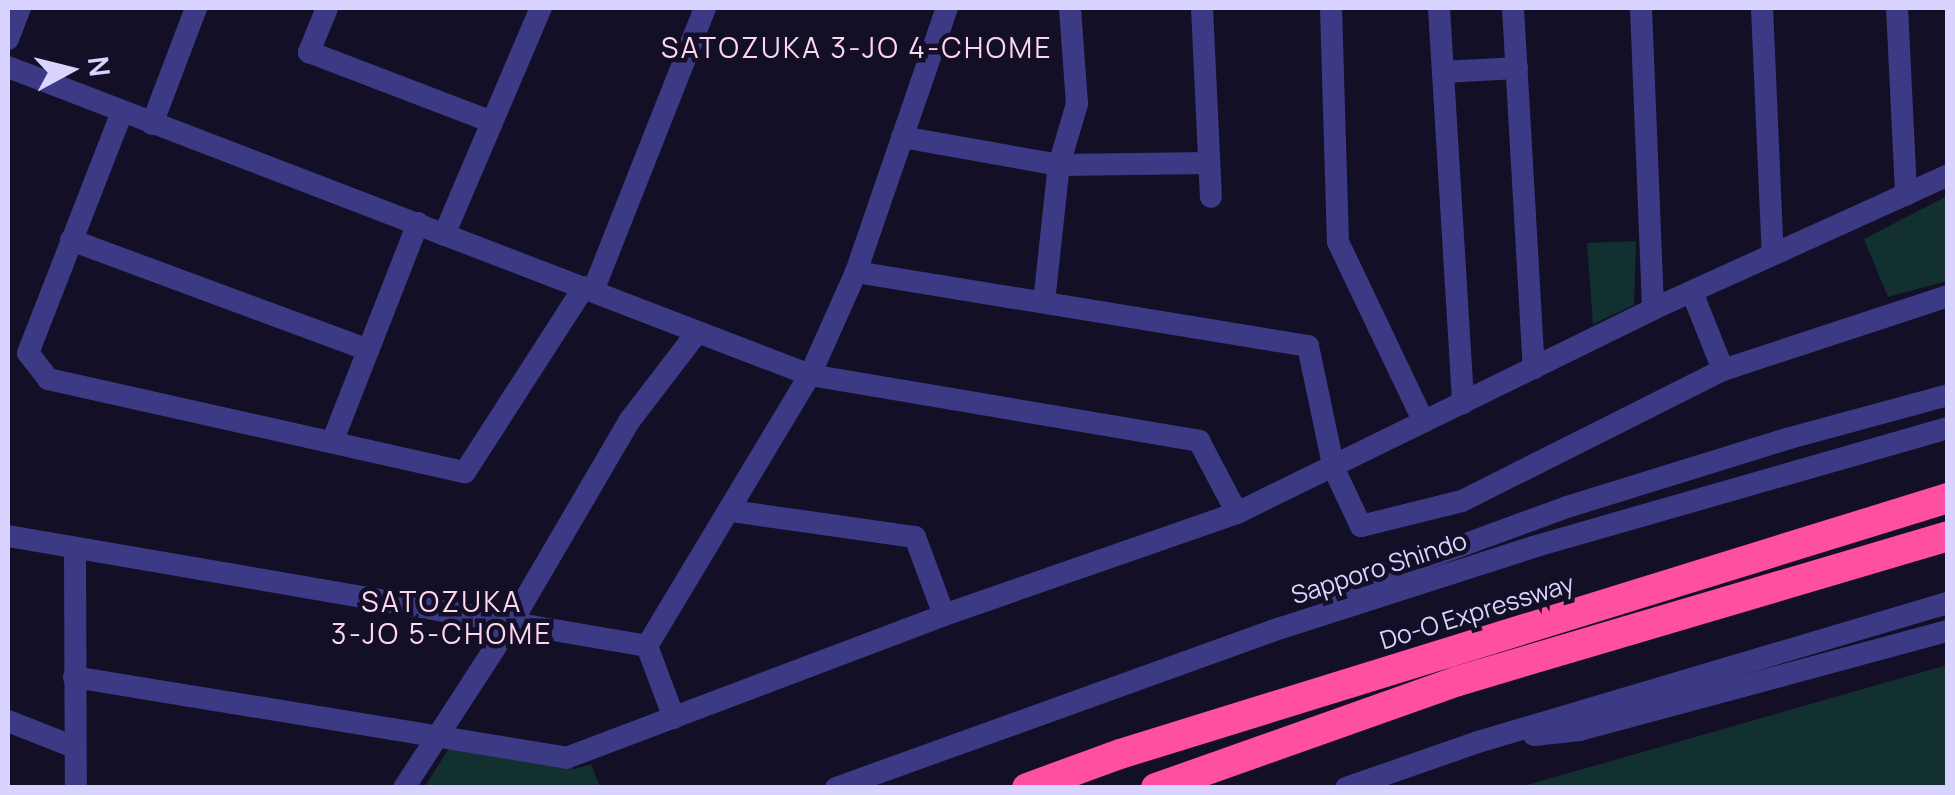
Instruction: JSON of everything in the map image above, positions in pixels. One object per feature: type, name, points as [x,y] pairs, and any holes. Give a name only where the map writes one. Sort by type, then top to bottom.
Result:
[{"type":"highway","name":"Do-O Expressway","points":[[1027,788],[1139,748],[1948,498]]},
{"type":"highway","points":[[1156,788],[1458,681],[1948,536]]},
{"type":"street","points":[[8,38],[20,8]]},
{"type":"street","points":[[152,124],[196,8]]},
{"type":"street","points":[[328,8],[310,52],[492,122]]},
{"type":"street","points":[[444,235],[540,8]]},
{"type":"street","points":[[122,112],[28,353],[48,378],[465,472],[589,289],[704,8]]},
{"type":"street","points":[[647,646],[732,511],[810,375],[856,272],[947,8]]},
{"type":"street","points":[[1044,302],[1059,164],[1077,104],[1070,8]]},
{"type":"street","points":[[1202,8],[1211,197]]},
{"type":"street","points":[[1331,8],[1338,242],[1424,422]]},
{"type":"street","points":[[1439,8],[1463,403]]},
{"type":"street","points":[[1513,8],[1534,368]]},
{"type":"street","points":[[1641,8],[1653,310]]},
{"type":"street","points":[[1762,8],[1773,255]]},
{"type":"street","points":[[1897,8],[1906,195]]},
{"type":"street","points":[[8,67],[810,375],[1199,441],[1237,514]]},
{"type":"street","points":[[1443,72],[1517,68]]},
{"type":"street","points":[[902,138],[1059,164],[1209,163]]},
{"type":"street","points":[[74,677],[566,758],[944,615],[1237,514],[1653,310],[1948,176]]},
{"type":"street","points":[[333,440],[418,223]]},
{"type":"street","points":[[71,240],[366,349]]},
{"type":"street","points":[[856,272],[1308,346],[1334,469],[1361,526],[1462,501],[1723,370],[1803,340],[1948,296]]},
{"type":"street","points":[[1692,292],[1723,370]]},
{"type":"street","points":[[404,788],[512,620],[630,420],[696,334]]},
{"type":"street","points":[[1281,628],[1384,574],[1567,507],[1790,438],[1948,395]]},
{"type":"street","name":"Sapporo Shindo","points":[[836,788],[1281,628],[1551,542],[1948,428]]},
{"type":"street","points":[[732,511],[915,537],[944,615]]},
{"type":"street","points":[[8,536],[647,646]]},
{"type":"street","points":[[75,548],[76,788]]},
{"type":"street","points":[[1346,788],[1478,742],[1948,603]]},
{"type":"street","points":[[1478,742],[1580,730],[1948,631]]},
{"type":"street","points":[[647,646],[674,718]]},
{"type":"street","points":[[8,721],[74,748]]},
{"type":"green space","points":[[1947,196],[1947,281],[1888,297],[1864,239]]},
{"type":"green space","points":[[1636,241],[1634,305],[1593,324],[1587,243]]},
{"type":"green space","points":[[1947,665],[1948,780],[1944,787],[1520,787]]},
{"type":"green space","points":[[451,745],[575,769],[591,764],[600,787],[424,788]]},
{"type":"district","name":"SATOZUKA 3-JO 4-CHOME","points":[[857,47]]},
{"type":"district","name":"SATOZUKA 3-JO 5-CHOME","points":[[442,617]]}]
